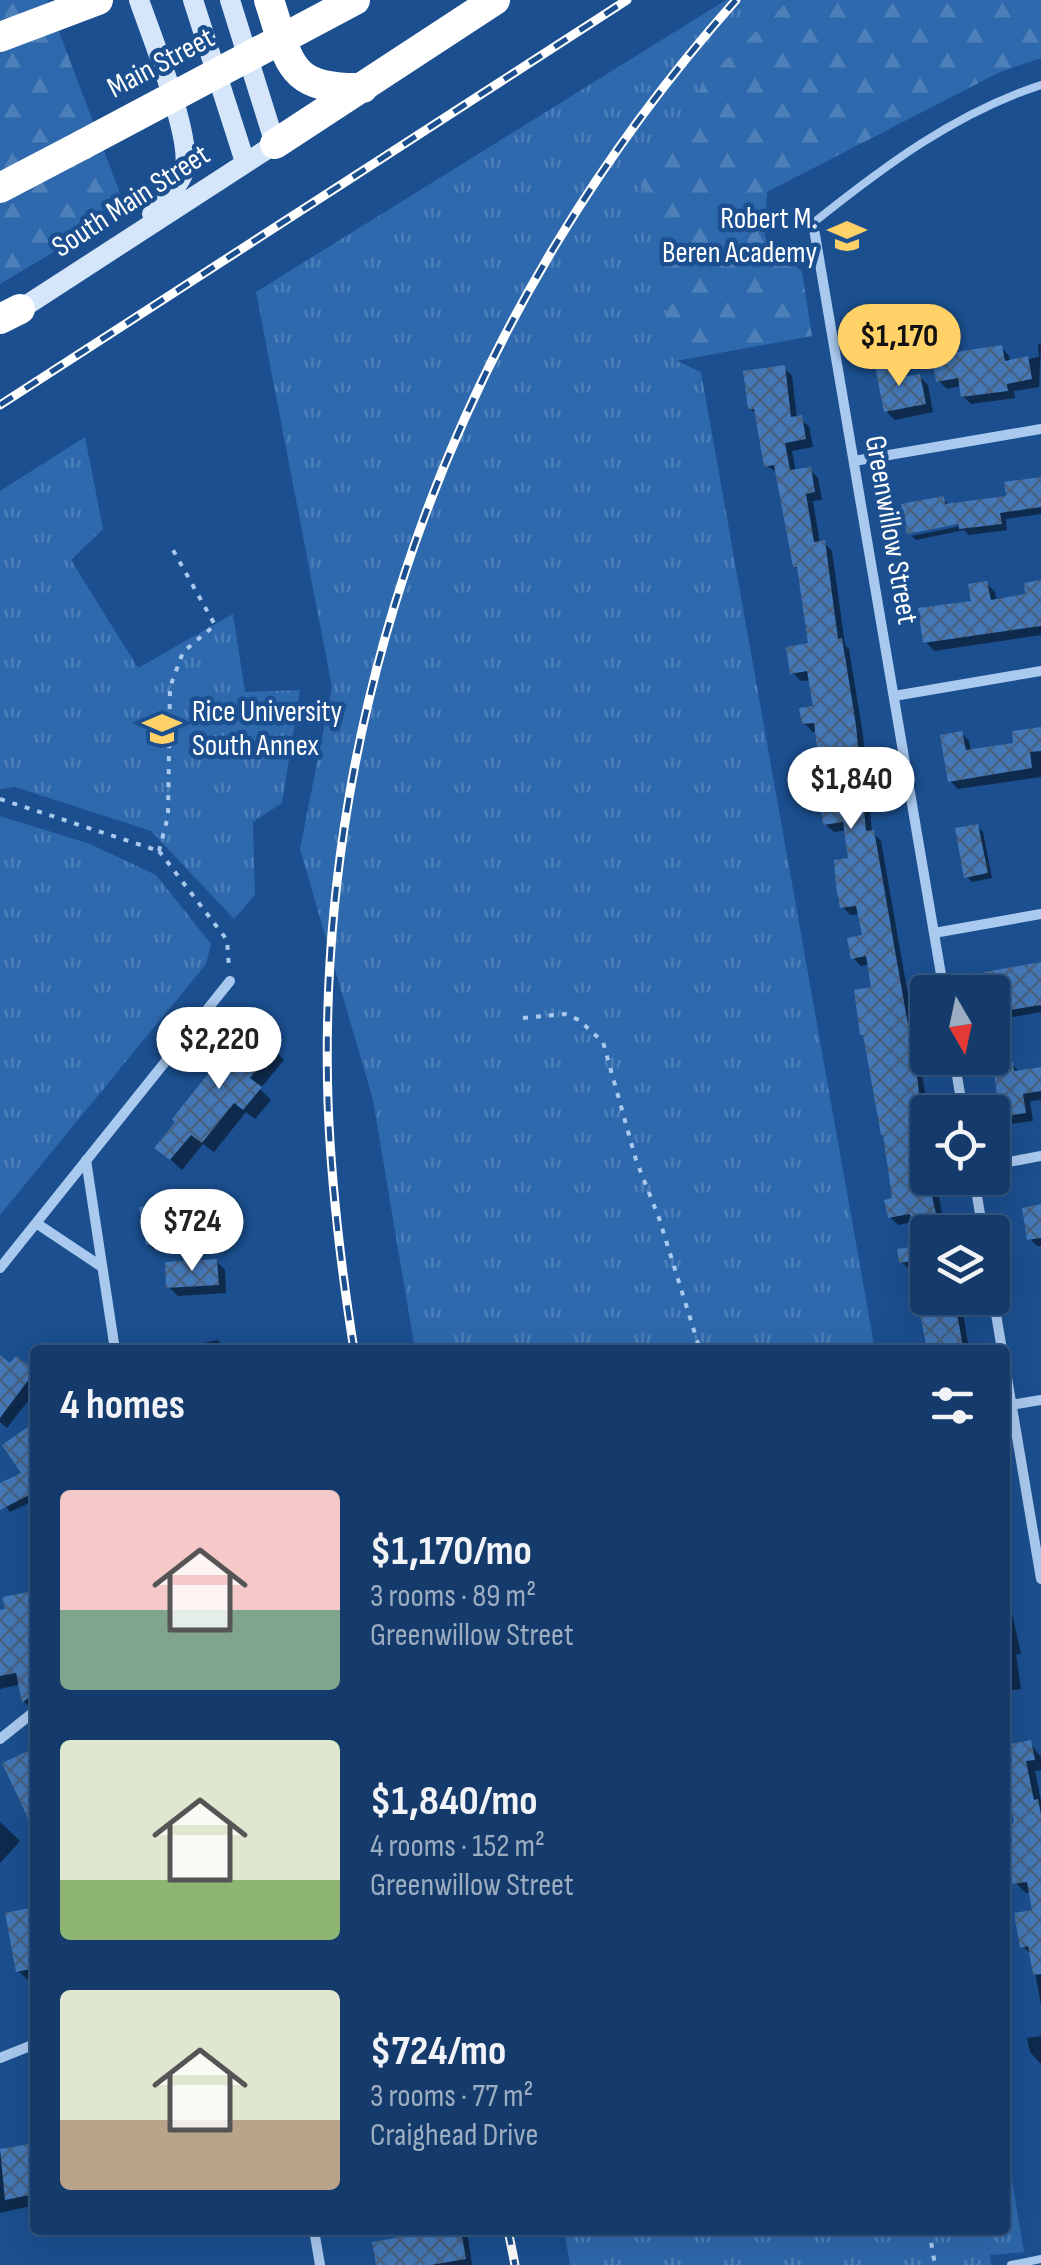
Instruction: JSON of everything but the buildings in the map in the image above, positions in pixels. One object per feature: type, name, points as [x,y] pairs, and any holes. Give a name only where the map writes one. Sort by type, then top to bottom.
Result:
[{"type":"highway","points":[[0,36],[98,0]]},
{"type":"highway","points":[[268,0],[297,72],[312,84],[363,88]]},
{"type":"highway","name":"Main Street","points":[[0,188],[355,0]]},
{"type":"highway","points":[[275,144],[495,0]]},
{"type":"main road","points":[[138,231],[181,178],[187,154],[181,122],[139,0]]},
{"type":"main road","points":[[193,0],[245,162]]},
{"type":"main road","points":[[230,0],[275,144]]},
{"type":"main road","name":"South Main Street","points":[[7,317],[275,144]]},
{"type":"street","name":"Greenwillow Street","points":[[813,223],[941,975]]},
{"type":"street","points":[[854,461],[1041,428]]},
{"type":"street","points":[[894,696],[1041,671]]},
{"type":"street","points":[[934,933],[1041,914]]},
{"type":"street","points":[[0,1268],[230,981]]},
{"type":"street","points":[[1010,1161],[1041,1156]]},
{"type":"street","points":[[86,1160],[114,1345]]},
{"type":"street","points":[[36,1223],[102,1267]]},
{"type":"street","points":[[996,1315],[1001,1345]]},
{"type":"street","points":[[1010,1394],[1041,1579]]},
{"type":"street","points":[[1012,1405],[1041,1400]]},
{"type":"street","points":[[0,1739],[30,1714]]},
{"type":"street","points":[[0,2058],[30,2046]]},
{"type":"street","points":[[315,2235],[320,2265]]},
{"type":"lane","name":"Greenwillow Street","points":[[813,223],[916,145],[992,104],[1041,84]]},
{"type":"lane","points":[[1011,2265],[1041,2259]]},
{"type":"path","points":[[159,850],[168,816],[170,687],[183,652],[216,625],[173,550]]},
{"type":"path","points":[[0,799],[159,850],[227,940],[230,981]]},
{"type":"path","points":[[522,1018],[565,1014],[579,1020],[603,1042],[636,1160],[659,1218],[698,1345]]},
{"type":"path","points":[[930,2235],[935,2265]]},
{"type":"green space","points":[[0,0],[47,0],[126,209],[0,284]]},
{"type":"green space","points":[[726,0],[789,0],[708,77],[675,360],[701,372],[874,1345],[414,1345],[373,1100],[300,849],[332,687],[256,292]]},
{"type":"green space","points":[[789,0],[1041,0],[1041,58],[1000,72],[767,192],[765,237],[802,272],[812,336],[676,361],[642,176],[708,77]]},
{"type":"green space","points":[[85,437],[103,529],[71,560],[138,668],[233,614],[245,692],[300,690],[282,803],[253,822],[255,895],[234,919],[151,831],[15,787],[0,789],[0,491]]},
{"type":"green space","points":[[0,816],[90,844],[156,875],[211,944],[206,964],[0,1215]]},
{"type":"green space","points":[[1010,2169],[1024,2252],[990,2255],[991,2265],[570,2265],[565,2235],[1010,2235]]},
{"type":"railway","points":[[0,405],[627,0]]},
{"type":"railway","points":[[353,1345],[329,1133],[331,950],[348,801],[380,655],[426,512],[485,374],[557,242],[641,117],[736,0]]},
{"type":"railway","points":[[509,2235],[515,2265]]},
{"type":"place","name":"Robert M. Beren Academy","points":[[847,236]]},
{"type":"place","name":"Rice University South Annex","points":[[162,729]]}]
